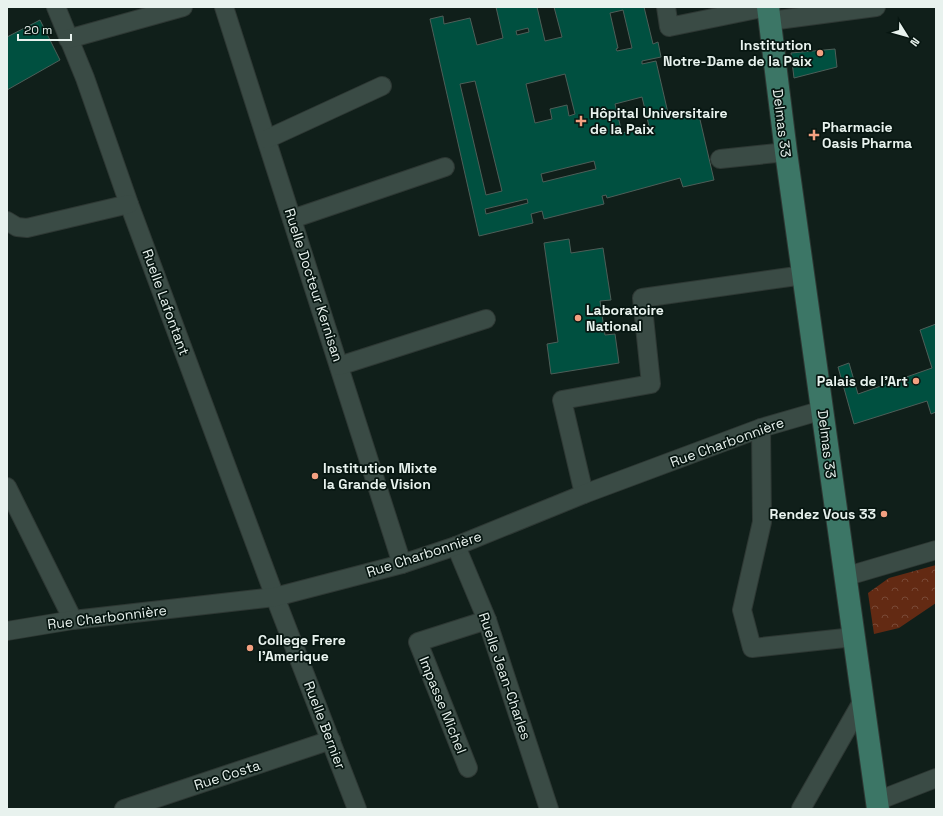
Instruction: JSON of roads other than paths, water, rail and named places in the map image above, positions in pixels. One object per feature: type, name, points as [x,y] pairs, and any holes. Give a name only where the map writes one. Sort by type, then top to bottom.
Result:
[{"type":"main road","name":"Delmas 33","points":[[768,12],[786,152],[823,410],[844,577],[854,637],[877,805]]},
{"type":"street","name":"Ruelle Lafontant","points":[[56,7],[85,78],[129,204],[275,597]]},
{"type":"street","points":[[68,39],[184,7]]},
{"type":"street","name":"Ruelle Docteur Kernisan","points":[[224,7],[402,564]]},
{"type":"street","points":[[666,7],[669,27],[723,11],[768,12],[876,7]]},
{"type":"street","points":[[267,139],[382,86]]},
{"type":"street","points":[[720,159],[786,152]]},
{"type":"street","points":[[292,219],[445,167]]},
{"type":"street","points":[[7,221],[17,227],[27,228],[129,204]]},
{"type":"street","points":[[584,494],[562,400],[651,384],[642,298],[804,275]]},
{"type":"street","points":[[339,366],[486,319]]},
{"type":"street","name":"Rue Charbonnière","points":[[7,631],[73,620],[275,597],[402,564],[456,546],[584,494],[761,428],[823,410]]},
{"type":"street","points":[[761,428],[762,522],[742,610],[752,648],[854,637]]},
{"type":"street","points":[[7,487],[73,620]]},
{"type":"street","name":"Ruelle Jean-Charles","points":[[456,546],[487,620],[549,809]]},
{"type":"street","points":[[844,577],[936,550]]},
{"type":"street","name":"Ruelle Bernier","points":[[275,597],[357,809]]},
{"type":"street","name":"Impasse Michel","points":[[468,768],[418,642],[487,620]]},
{"type":"street","points":[[801,809],[862,702]]},
{"type":"street","name":"Rue Costa","points":[[124,809],[331,740]]},
{"type":"street","points":[[877,805],[936,778]]},
{"type":"place","name":"Institution Notre-Dame de la Paix","points":[[820,53]]},
{"type":"place","name":"Hôpital Universitaire de la Paix","points":[[581,121]]},
{"type":"place","name":"Pharmacie Oasis Pharma","points":[[814,135]]},
{"type":"place","name":"Laboratoire National","points":[[578,318]]},
{"type":"place","name":"Palais de l'Art","points":[[916,381]]},
{"type":"place","name":"Institution Mixte la Grande Vision","points":[[315,476]]},
{"type":"place","name":"Rendez Vous 33","points":[[884,514]]},
{"type":"place","name":"College Frere l'Amerique","points":[[250,648]]}]
